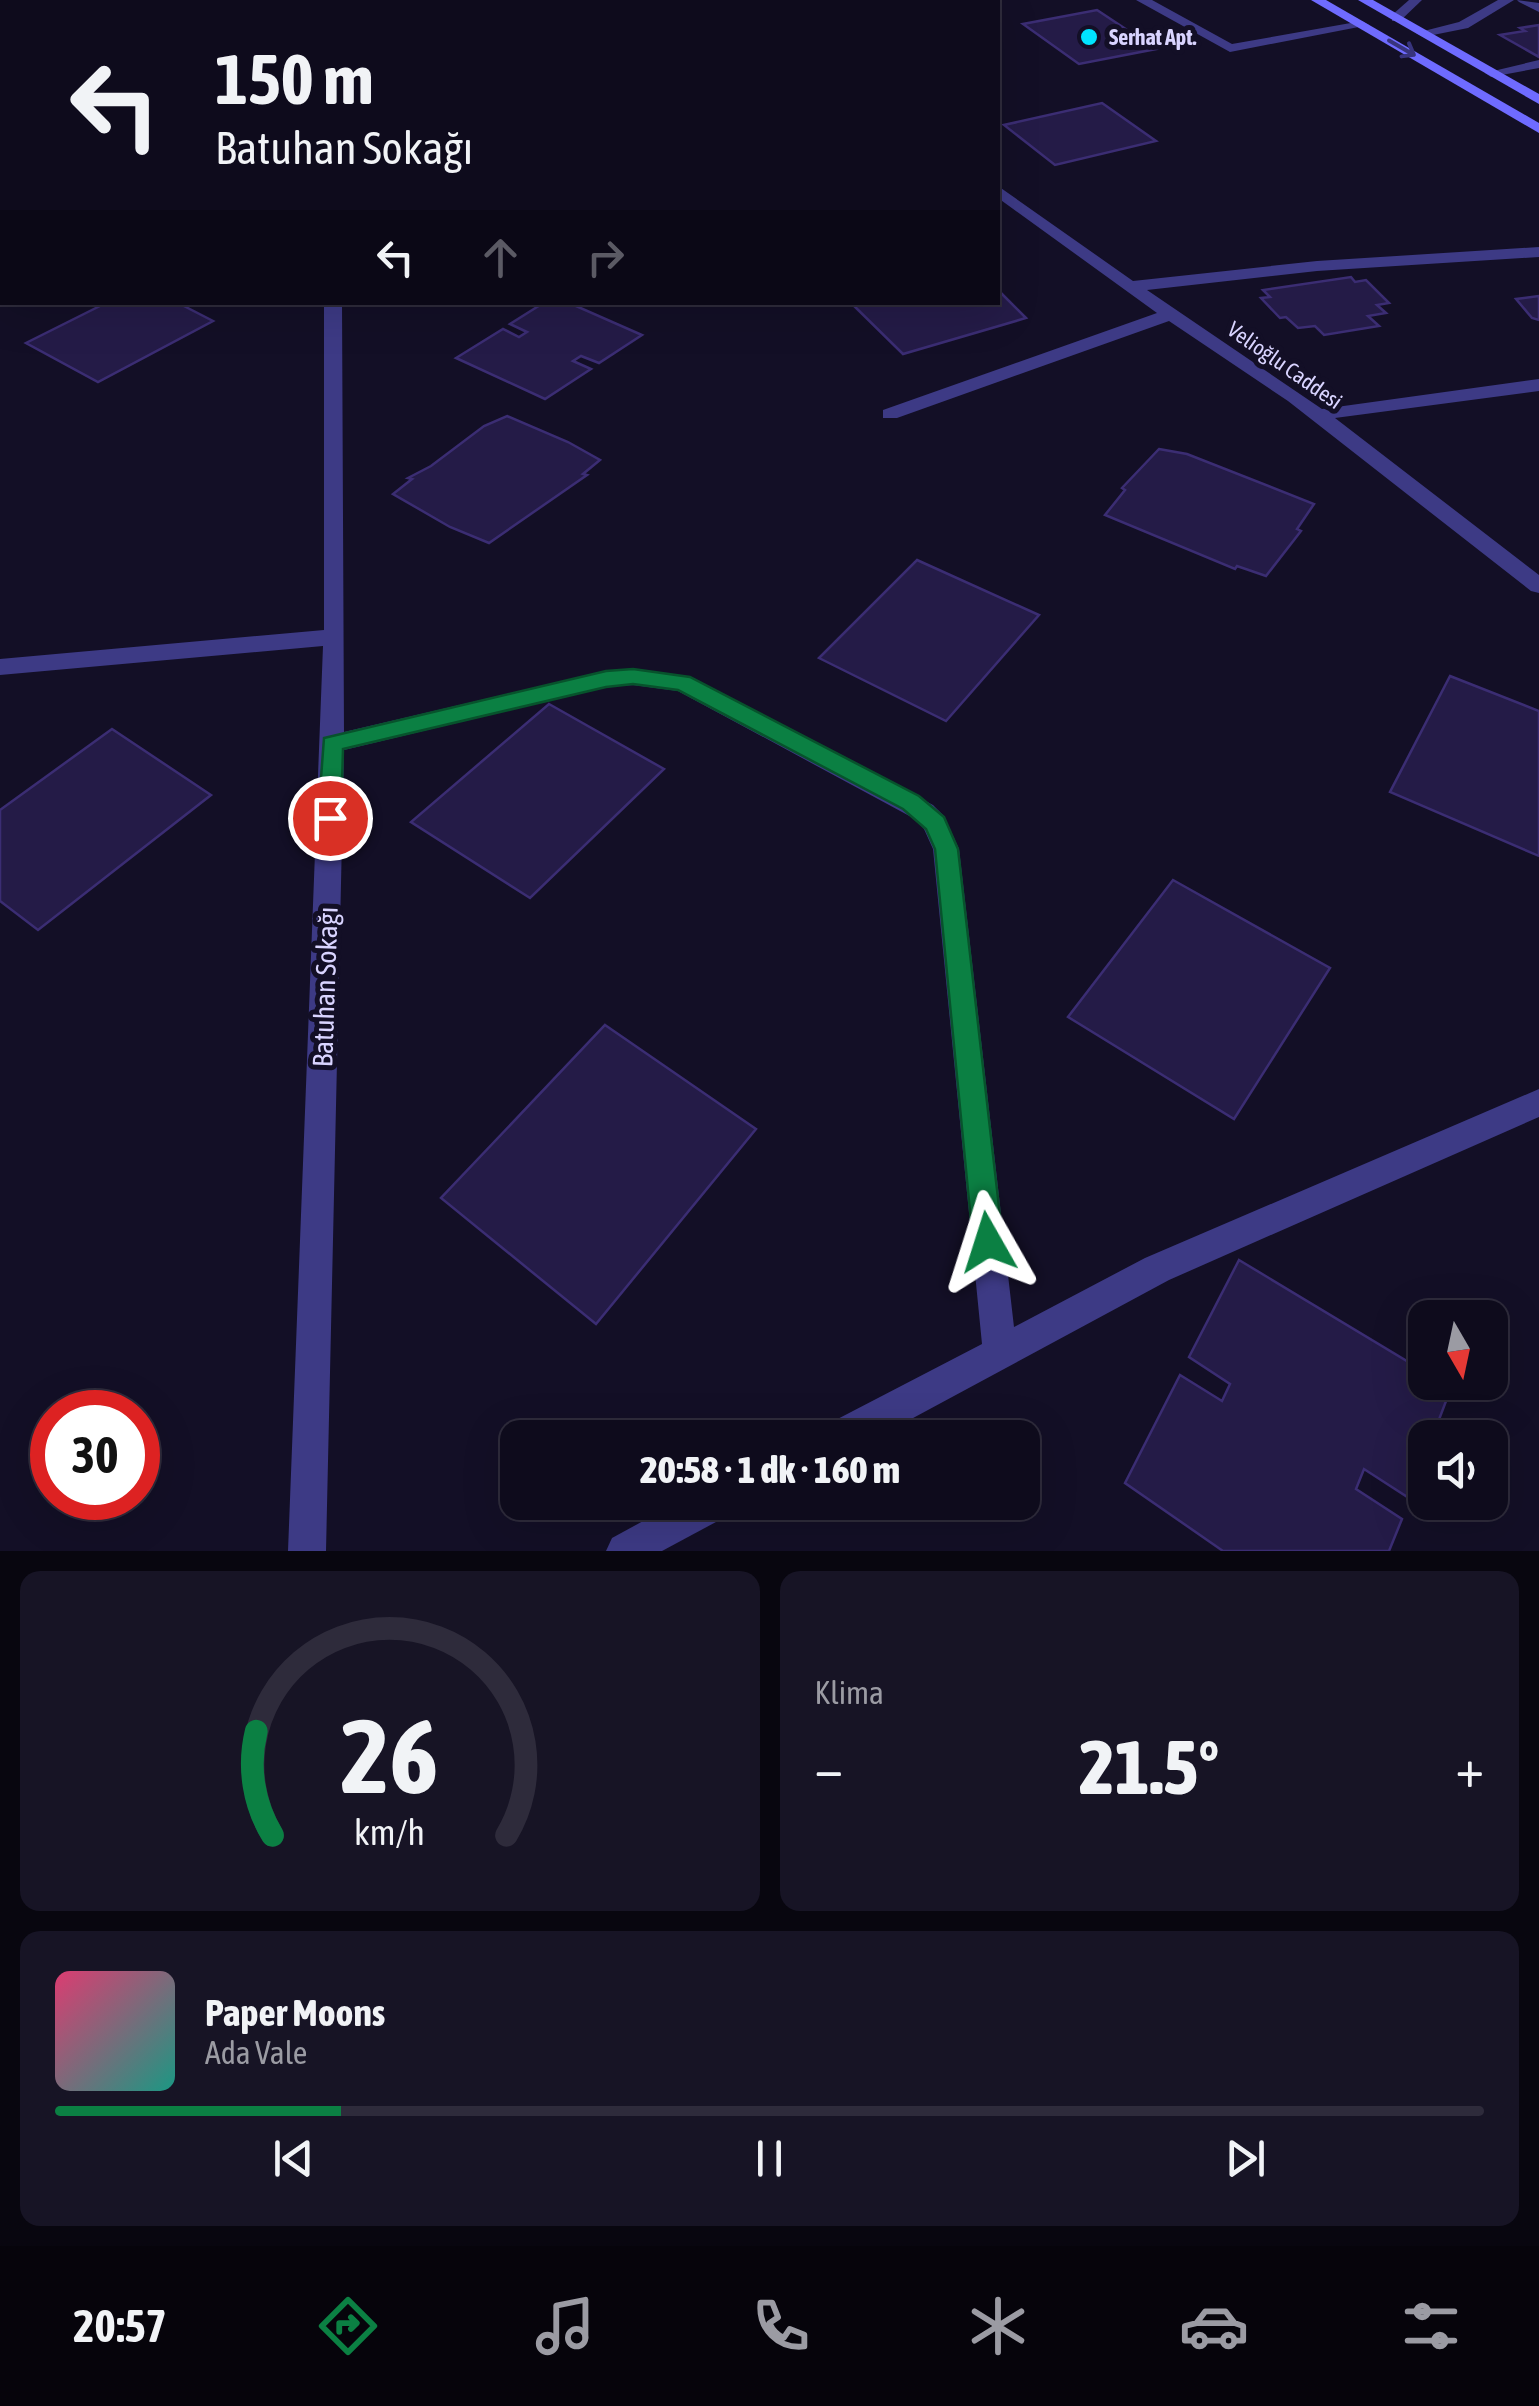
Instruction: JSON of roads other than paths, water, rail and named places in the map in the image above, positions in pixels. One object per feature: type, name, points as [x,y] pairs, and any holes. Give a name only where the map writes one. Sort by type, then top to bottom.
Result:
[{"type":"main road","points":[[1317,0],[1539,129]]},
{"type":"main road","points":[[1364,0],[1539,100]]},
{"type":"street","points":[[1142,0],[1230,48],[1362,25]]},
{"type":"street","points":[[1423,34],[1464,24],[1508,0]]},
{"type":"street","name":"Velioğlu Caddesi","points":[[1000,192],[1318,415],[1539,586]]},
{"type":"street","points":[[1130,287],[1316,266],[1539,252]]},
{"type":"street","name":"Batuhan Sokağı","points":[[307,1551],[336,637],[333,305]]},
{"type":"street","points":[[890,414],[1170,314]]},
{"type":"street","points":[[1318,415],[1539,385]]},
{"type":"street","points":[[0,667],[336,637]]},
{"type":"street","points":[[332,744],[606,679],[659,678],[683,682],[924,812],[935,823],[946,849],[1000,1352]]},
{"type":"street","points":[[873,1420],[1157,1270],[1539,1103]]},
{"type":"street","points":[[625,1551],[683,1520]]},
{"type":"lane","points":[[1396,18],[1416,0]]},
{"type":"lane","points":[[1523,0],[1539,8]]},
{"type":"lane","points":[[1491,73],[1539,64]]},
{"type":"place","name":"Serhat Apt.","points":[[1089,37]]}]
